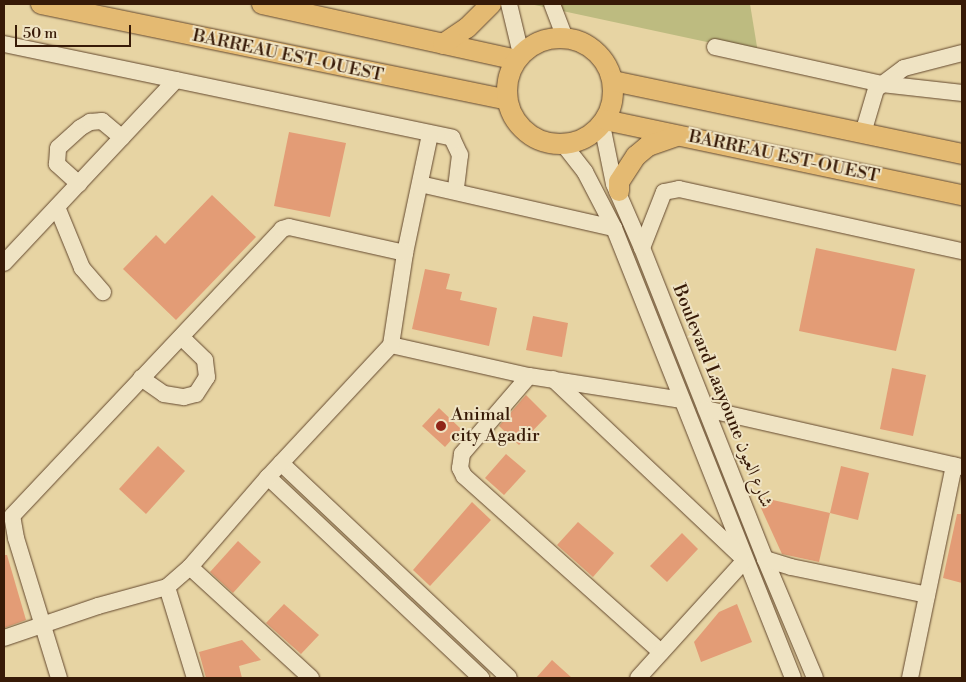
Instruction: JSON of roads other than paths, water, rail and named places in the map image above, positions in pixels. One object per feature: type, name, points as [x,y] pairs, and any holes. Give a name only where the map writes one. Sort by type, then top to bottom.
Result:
[{"type":"main road","name":"BARREAU EST-OUEST","points":[[41,4],[507,100]]},
{"type":"main road","points":[[262,4],[443,44],[518,57]]},
{"type":"main road","points":[[443,44],[467,28],[491,4]]},
{"type":"main road","points":[[565,38],[591,47],[608,68],[613,81],[611,108],[604,122],[592,135],[578,142],[564,145],[548,144],[533,138],[521,128],[512,115],[507,100],[507,79],[518,57],[533,44],[548,39],[565,38]]},
{"type":"main road","points":[[613,81],[962,154]]},
{"type":"main road","name":"BARREAU EST-OUEST","points":[[604,122],[962,195]]},
{"type":"main road","points":[[619,191],[619,182],[636,156],[648,146],[677,136]]},
{"type":"street","points":[[509,4],[518,57]]},
{"type":"street","points":[[552,4],[565,38]]},
{"type":"street","points":[[4,44],[452,138],[459,151],[456,190]]},
{"type":"street","points":[[715,47],[882,84],[962,93]]},
{"type":"street","points":[[863,133],[876,89],[882,84],[904,68],[962,53]]},
{"type":"street","points":[[4,263],[176,80]]},
{"type":"street","points":[[78,184],[57,164],[58,148],[80,128],[90,122],[102,121],[122,138]]},
{"type":"street","name":"Boulevard Laayoune شارع العيون","points":[[604,122],[608,164],[765,559],[815,678]]},
{"type":"street","points":[[4,638],[43,624],[167,587],[190,567],[268,477],[391,344],[405,253],[430,134]]},
{"type":"street","name":"Boulevard Laayoune شارع العيون","points":[[564,145],[585,172],[614,228],[793,678]]},
{"type":"street","points":[[420,184],[456,190],[614,228]]},
{"type":"street","points":[[642,248],[664,192],[679,189],[962,251]]},
{"type":"street","points":[[57,207],[82,268],[102,292]]},
{"type":"street","points":[[59,678],[8,517],[285,227],[405,253]]},
{"type":"street","points":[[142,378],[164,394],[184,397],[196,394],[207,377],[205,360],[181,337]]},
{"type":"street","points":[[391,344],[529,376],[682,400]]},
{"type":"street","points":[[529,376],[462,454],[460,468],[464,476],[661,652]]},
{"type":"street","points":[[553,379],[745,560],[638,678]]},
{"type":"street","points":[[706,409],[958,466],[927,595],[910,678]]},
{"type":"street","points":[[281,463],[509,678]]},
{"type":"street","points":[[268,477],[481,678]]},
{"type":"street","points":[[765,559],[791,567],[927,595]]},
{"type":"street","points":[[190,567],[311,678]]},
{"type":"street","points":[[167,587],[195,678]]},
{"type":"place","name":"Animal city Agadir","points":[[441,426]]}]
